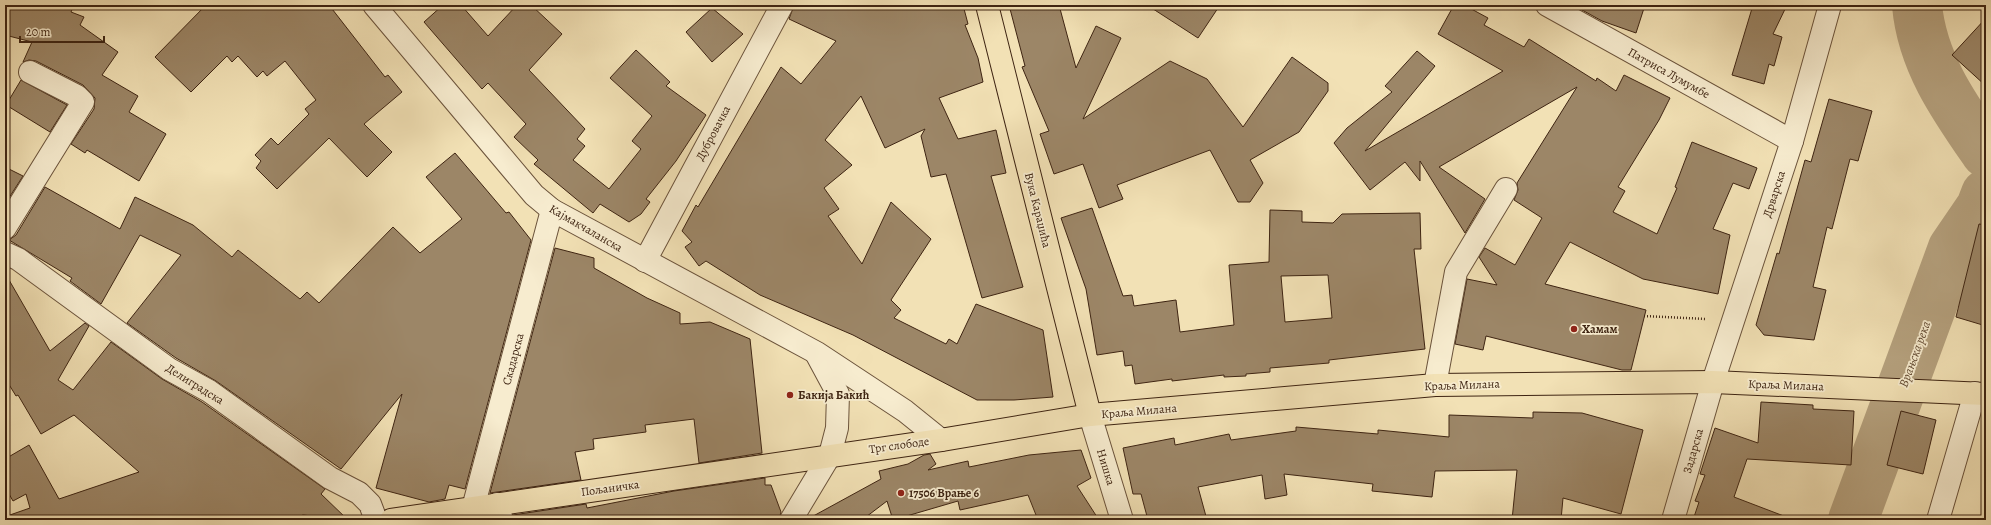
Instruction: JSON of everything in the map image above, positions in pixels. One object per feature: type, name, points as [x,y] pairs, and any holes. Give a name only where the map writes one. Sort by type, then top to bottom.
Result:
[{"type":"main road","name":"Вука Караџића","points":[[987,5],[1090,415]]},
{"type":"main road","name":"Краља Милана","points":[[941,440],[1090,415],[1435,385],[1713,382],[1877,388],[1980,394]]},
{"type":"main road","name":"Трг слободе","points":[[830,455],[941,440]]},
{"type":"main road","name":"Пољаничка","points":[[391,520],[473,508],[500,512],[830,455]]},
{"type":"street","name":"Кајмакчаланска","points":[[374,5],[534,195],[552,210],[817,354]]},
{"type":"street","name":"Дубровачка","points":[[645,261],[782,5]]},
{"type":"street","name":"Патриса Лумумбе","points":[[1547,5],[1792,141]]},
{"type":"street","name":"Дрварска","points":[[1713,382],[1792,141],[1830,5]]},
{"type":"street","points":[[5,228],[84,102],[77,96],[30,72]]},
{"type":"street","points":[[1435,385],[1456,272],[1506,189]]},
{"type":"street","name":"Скадарска","points":[[473,508],[552,210]]},
{"type":"street","name":"Делиградска","points":[[5,253],[18,260],[169,368],[209,392],[330,478],[359,493],[370,504],[376,520]]},
{"type":"street","points":[[791,520],[830,455],[837,428],[838,394],[817,354]]},
{"type":"street","name":"Трг слободе","points":[[817,354],[905,412],[941,440]]},
{"type":"street","name":"Задарска","points":[[1673,520],[1713,382]]},
{"type":"street","points":[[1938,520],[1980,394]]},
{"type":"street","name":"Нишка","points":[[1090,415],[1122,520]]},
{"type":"path","points":[[1644,316],[1713,319],[1732,323]]},
{"type":"building","points":[[5,5],[74,5],[71,12],[84,17],[80,25],[118,52],[102,75],[138,96],[129,112],[166,134],[139,181],[87,150],[85,153],[71,144],[94,109],[95,98],[83,85],[36,61],[29,60],[23,62],[32,42],[5,35]]},
{"type":"building","points":[[206,5],[329,5],[385,77],[388,75],[402,92],[364,124],[392,152],[367,177],[329,138],[277,189],[256,168],[261,161],[255,155],[271,138],[278,145],[309,114],[305,109],[316,100],[285,61],[267,76],[263,71],[257,77],[238,56],[232,62],[227,56],[191,92],[155,57]]},
{"type":"building","points":[[443,5],[461,5],[488,36],[517,5],[531,5],[562,34],[529,70],[585,129],[577,139],[585,146],[573,160],[609,189],[641,149],[632,141],[652,116],[610,78],[636,50],[670,82],[666,86],[706,115],[676,161],[646,199],[650,202],[641,214],[629,222],[600,204],[593,213],[534,164],[538,160],[514,137],[526,124],[488,83],[482,89],[424,22]]},
{"type":"building","points":[[794,5],[963,5],[968,24],[965,25],[978,58],[983,82],[939,98],[958,139],[996,130],[1006,173],[991,176],[1023,287],[982,298],[946,174],[931,177],[921,136],[925,129],[885,148],[861,96],[825,140],[852,165],[824,188],[839,209],[828,216],[862,264],[891,202],[931,239],[891,300],[901,310],[894,318],[946,344],[949,339],[957,344],[976,304],[1043,330],[1053,397],[1014,400],[977,400],[853,335],[760,295],[706,261],[699,266],[685,247],[692,242],[682,231],[696,205],[698,207],[781,67],[801,84],[836,41],[789,19]]},
{"type":"building","points":[[1009,5],[1059,5],[1076,68],[1096,26],[1121,38],[1083,119],[1170,61],[1207,79],[1243,127],[1292,57],[1328,83],[1328,91],[1299,132],[1250,160],[1263,183],[1250,202],[1238,202],[1210,150],[1117,185],[1123,199],[1099,208],[1083,164],[1054,174],[1040,134],[1049,131],[1022,67],[1025,66]]},
{"type":"building","points":[[1147,5],[1220,5],[1198,38]]},
{"type":"building","points":[[1454,5],[1464,5],[1488,18],[1484,25],[1524,47],[1529,39],[1596,81],[1597,78],[1616,91],[1624,75],[1670,98],[1659,120],[1618,187],[1625,191],[1613,212],[1657,234],[1677,188],[1675,187],[1692,142],[1757,168],[1749,189],[1733,183],[1713,229],[1730,235],[1718,294],[1643,279],[1570,242],[1545,284],[1646,310],[1631,370],[1622,370],[1486,336],[1483,350],[1455,344],[1467,279],[1497,285],[1479,257],[1485,248],[1515,265],[1542,218],[1514,200],[1518,190],[1517,183],[1577,87],[1439,167],[1485,199],[1465,233],[1420,161],[1420,181],[1405,162],[1370,190],[1334,143],[1347,128],[1392,92],[1385,86],[1417,51],[1435,66],[1365,151],[1503,71],[1438,34]]},
{"type":"building","points":[[1573,5],[1645,5],[1636,33],[1602,21]]},
{"type":"building","points":[[1753,5],[1787,5],[1773,34],[1782,37],[1774,66],[1769,64],[1764,84],[1732,75]]},
{"type":"building","points":[[712,8],[743,34],[712,62],[686,32]]},
{"type":"building","points":[[1986,18],[1986,86],[1952,55]]},
{"type":"building","points":[[21,80],[67,105],[50,132],[6,105]]},
{"type":"building","points":[[1829,99],[1872,111],[1858,161],[1850,159],[1832,229],[1827,227],[1813,287],[1826,290],[1814,340],[1764,335],[1756,325],[1777,253],[1779,254],[1805,160],[1811,162]]},
{"type":"building","points":[[455,153],[506,213],[509,212],[531,240],[465,489],[449,485],[445,499],[429,502],[376,488],[402,394],[341,469],[216,381],[176,358],[127,323],[181,255],[140,235],[101,304],[70,281],[72,278],[9,240],[16,235],[45,187],[120,229],[135,197],[193,225],[232,257],[238,250],[300,299],[307,292],[319,303],[393,227],[420,253],[462,219],[426,177]]},
{"type":"building","points":[[5,167],[23,176],[5,204]]},
{"type":"building","points":[[1092,208],[1123,296],[1132,295],[1134,306],[1176,300],[1180,332],[1234,325],[1229,265],[1269,262],[1270,210],[1302,211],[1302,222],[1333,223],[1342,214],[1420,213],[1421,249],[1414,249],[1425,349],[1329,360],[1329,363],[1270,368],[1270,372],[1246,374],[1246,376],[1224,377],[1224,375],[1172,381],[1172,379],[1135,384],[1132,365],[1125,366],[1123,351],[1097,355],[1086,289],[1061,218]],"holes":[[[1328,275],[1332,318],[1285,322],[1281,276]]]},
{"type":"building","points":[[1979,224],[1986,225],[1986,326],[1956,317]]},
{"type":"building","points":[[555,248],[594,258],[594,268],[647,298],[680,313],[680,324],[710,322],[750,339],[762,453],[699,463],[694,419],[645,425],[646,432],[593,439],[594,449],[575,452],[581,480],[490,493]]},
{"type":"building","points":[[5,273],[50,351],[85,323],[89,326],[58,380],[73,390],[111,342],[162,379],[202,402],[325,489],[321,494],[348,520],[303,515],[288,520],[8,520],[7,516],[30,508],[26,494],[13,501],[5,487],[5,459],[29,445],[59,499],[139,472],[74,415],[41,434],[18,395],[16,396],[5,378]]},
{"type":"building","points":[[1761,402],[1813,405],[1813,409],[1854,411],[1851,465],[1747,459],[1734,497],[1789,518],[1789,520],[1693,520],[1699,502],[1695,501],[1705,475],[1700,474],[1715,428],[1758,443]]},
{"type":"building","points":[[1901,411],[1936,420],[1923,474],[1887,465]]},
{"type":"building","points":[[1533,412],[1582,413],[1643,430],[1621,514],[1563,498],[1561,520],[1512,520],[1517,470],[1435,471],[1432,497],[1372,491],[1373,484],[1284,474],[1287,495],[1265,499],[1262,475],[1198,487],[1207,520],[1148,520],[1141,494],[1133,494],[1123,448],[1174,438],[1175,445],[1229,434],[1231,440],[1296,431],[1296,427],[1378,434],[1378,430],[1449,437],[1449,415],[1533,418]]},
{"type":"building","points":[[1081,450],[1091,478],[1077,486],[1099,520],[1038,520],[1028,495],[960,510],[958,501],[893,520],[887,501],[862,520],[806,520],[881,479],[879,471],[908,464],[924,455],[930,454],[936,464],[928,470],[968,461],[969,467],[1029,455]]},
{"type":"building","points":[[765,478],[765,485],[771,485],[781,512],[779,520],[514,520],[513,515],[586,504],[587,508],[674,491]]},
{"type":"waterway","name":"Врањска река","points":[[1917,5],[1925,46],[1941,83],[1951,101],[1986,153]]},
{"type":"waterway","name":"Врањска река","points":[[1853,520],[1953,248],[1981,207],[1986,194]]},
{"type":"place","name":"Хамам","points":[[1574,329]]},
{"type":"place","name":"Бакија Бакић","points":[[790,395]]},
{"type":"place","name":"17506 Врање 6","points":[[901,493]]}]
